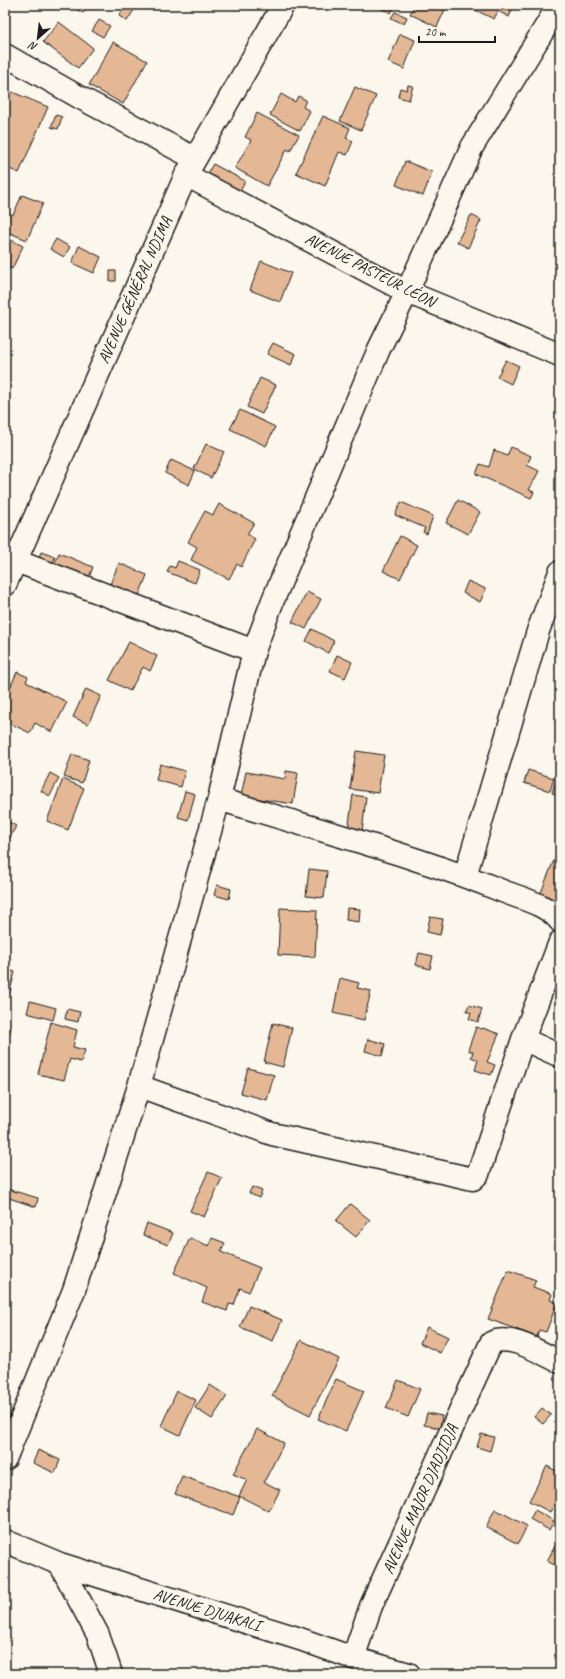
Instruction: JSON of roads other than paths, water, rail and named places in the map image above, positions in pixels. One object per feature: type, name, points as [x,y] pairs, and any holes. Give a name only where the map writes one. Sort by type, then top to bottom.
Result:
[{"type":"street","name":"AVENUE GÉNÉRAL NDIMA","points":[[5,585],[10,558],[190,167],[283,5]]},
{"type":"street","points":[[5,1459],[74,1290],[139,1086],[219,799],[254,651],[273,600],[379,349],[407,292],[472,147],[559,5]]},
{"type":"street","name":"AVENUE PASTEUR LÉON","points":[[5,54],[79,97],[190,167],[407,292],[560,355]]},
{"type":"street","points":[[10,558],[254,651]]},
{"type":"street","points":[[465,876],[538,631],[560,572]]},
{"type":"street","points":[[219,799],[465,876],[535,904],[555,915],[560,921]]},
{"type":"street","points":[[139,1086],[272,1134],[474,1179],[478,1174],[522,1040],[560,942]]},
{"type":"street","points":[[522,1040],[560,1056]]},
{"type":"street","name":"AVENUE MAJOR DJADJIDJA","points":[[353,1658],[375,1599],[491,1343],[498,1339],[508,1339],[560,1362]]},
{"type":"street","name":"AVENUE DJUAKALI","points":[[5,1541],[60,1564],[293,1636],[353,1658],[409,1674]]},
{"type":"street","points":[[60,1564],[98,1635],[112,1674]]}]
